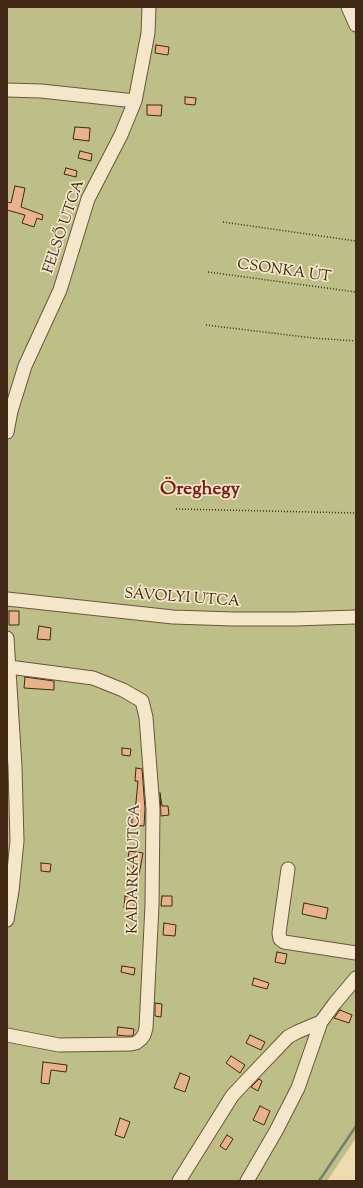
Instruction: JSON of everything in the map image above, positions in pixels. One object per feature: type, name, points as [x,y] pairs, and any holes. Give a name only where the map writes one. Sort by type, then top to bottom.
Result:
[{"type":"street","name":"FELSŐ UTCA","points":[[7,432],[11,411],[26,366],[60,290],[88,199],[121,135],[135,101],[148,33],[149,7]]},
{"type":"street","points":[[348,7],[356,25]]},
{"type":"street","points":[[7,90],[41,91],[135,101]]},
{"type":"street","name":"SÁVOLYI UTCA","points":[[7,598],[173,617],[248,619],[356,617]]},
{"type":"street","points":[[7,638],[15,767],[16,841],[12,891],[7,920]]},
{"type":"street","name":"KADARKA UTCA","points":[[7,1035],[59,1045],[131,1044],[141,1040],[146,1028],[152,905],[153,809],[146,717],[142,701],[122,690],[93,678],[9,667]]},
{"type":"street","points":[[288,869],[279,933],[280,939],[284,942],[356,953]]},
{"type":"street","points":[[247,1181],[276,1131],[298,1088],[321,1022],[356,978]]},
{"type":"street","points":[[179,1181],[232,1096],[240,1086],[288,1037],[321,1022]]},
{"type":"path","points":[[223,222],[356,241]]},
{"type":"path","name":"CSONKA ÚT","points":[[208,272],[356,292]]},
{"type":"path","points":[[206,325],[313,338],[356,341]]},
{"type":"path","points":[[176,509],[356,513]]},
{"type":"green space","points":[[7,7],[356,7],[356,1138],[327,1181],[7,1181]]},
{"type":"building","points":[[156,45],[169,47],[168,55],[155,53]]},
{"type":"building","points":[[185,97],[196,98],[195,105],[185,104]]},
{"type":"building","points":[[147,105],[162,105],[161,116],[147,115]]},
{"type":"building","points":[[75,127],[90,128],[89,141],[73,139]]},
{"type":"building","points":[[80,151],[92,154],[91,161],[78,158]]},
{"type":"building","points":[[66,168],[77,171],[76,177],[64,174]]},
{"type":"building","points":[[15,186],[25,188],[21,207],[43,215],[42,220],[37,218],[34,227],[22,223],[25,215],[7,210],[7,202],[11,203]]},
{"type":"building","points":[[9,611],[19,611],[19,625],[9,625]]},
{"type":"building","points":[[39,626],[51,628],[50,640],[37,639]]},
{"type":"building","points":[[25,677],[54,681],[54,690],[24,688]]},
{"type":"building","points":[[122,748],[131,749],[130,756],[122,755]]},
{"type":"building","points":[[136,768],[142,769],[145,809],[144,826],[132,825],[132,813],[135,813],[138,781],[135,781]]},
{"type":"building","points":[[160,793],[162,806],[168,806],[169,815],[161,816]]},
{"type":"building","points":[[129,851],[143,853],[139,875],[132,873],[135,860],[128,859]]},
{"type":"building","points":[[41,863],[51,864],[50,872],[41,871]]},
{"type":"building","points":[[125,896],[135,897],[134,909],[124,908]]},
{"type":"building","points":[[162,896],[172,896],[172,906],[161,906]]},
{"type":"building","points":[[304,903],[328,908],[326,919],[302,914]]},
{"type":"building","points":[[164,923],[176,925],[175,936],[163,935]]},
{"type":"building","points":[[277,952],[287,954],[285,964],[275,962]]},
{"type":"building","points":[[122,966],[135,968],[134,975],[121,972]]},
{"type":"building","points":[[254,978],[269,983],[267,989],[252,985]]},
{"type":"building","points":[[155,1003],[162,1004],[161,1017],[155,1016]]},
{"type":"building","points":[[340,1010],[352,1015],[349,1023],[334,1018]]},
{"type":"building","points":[[118,1027],[134,1029],[133,1036],[117,1035]]},
{"type":"building","points":[[250,1035],[265,1042],[261,1050],[246,1043]]},
{"type":"building","points":[[231,1056],[245,1065],[240,1073],[226,1063]]},
{"type":"building","points":[[43,1062],[67,1065],[66,1072],[51,1070],[49,1084],[41,1083]]},
{"type":"building","points":[[180,1073],[190,1077],[185,1092],[174,1088]]},
{"type":"building","points":[[259,1079],[262,1081],[258,1091],[251,1087]]},
{"type":"building","points":[[260,1106],[270,1111],[264,1125],[253,1120]]},
{"type":"building","points":[[120,1118],[130,1122],[124,1138],[115,1135]]},
{"type":"building","points":[[227,1135],[233,1139],[226,1150],[220,1146]]},
{"type":"waterway","points":[[319,1181],[356,1126]]},
{"type":"district","name":"Öreghegy","points":[[200,491]]}]
